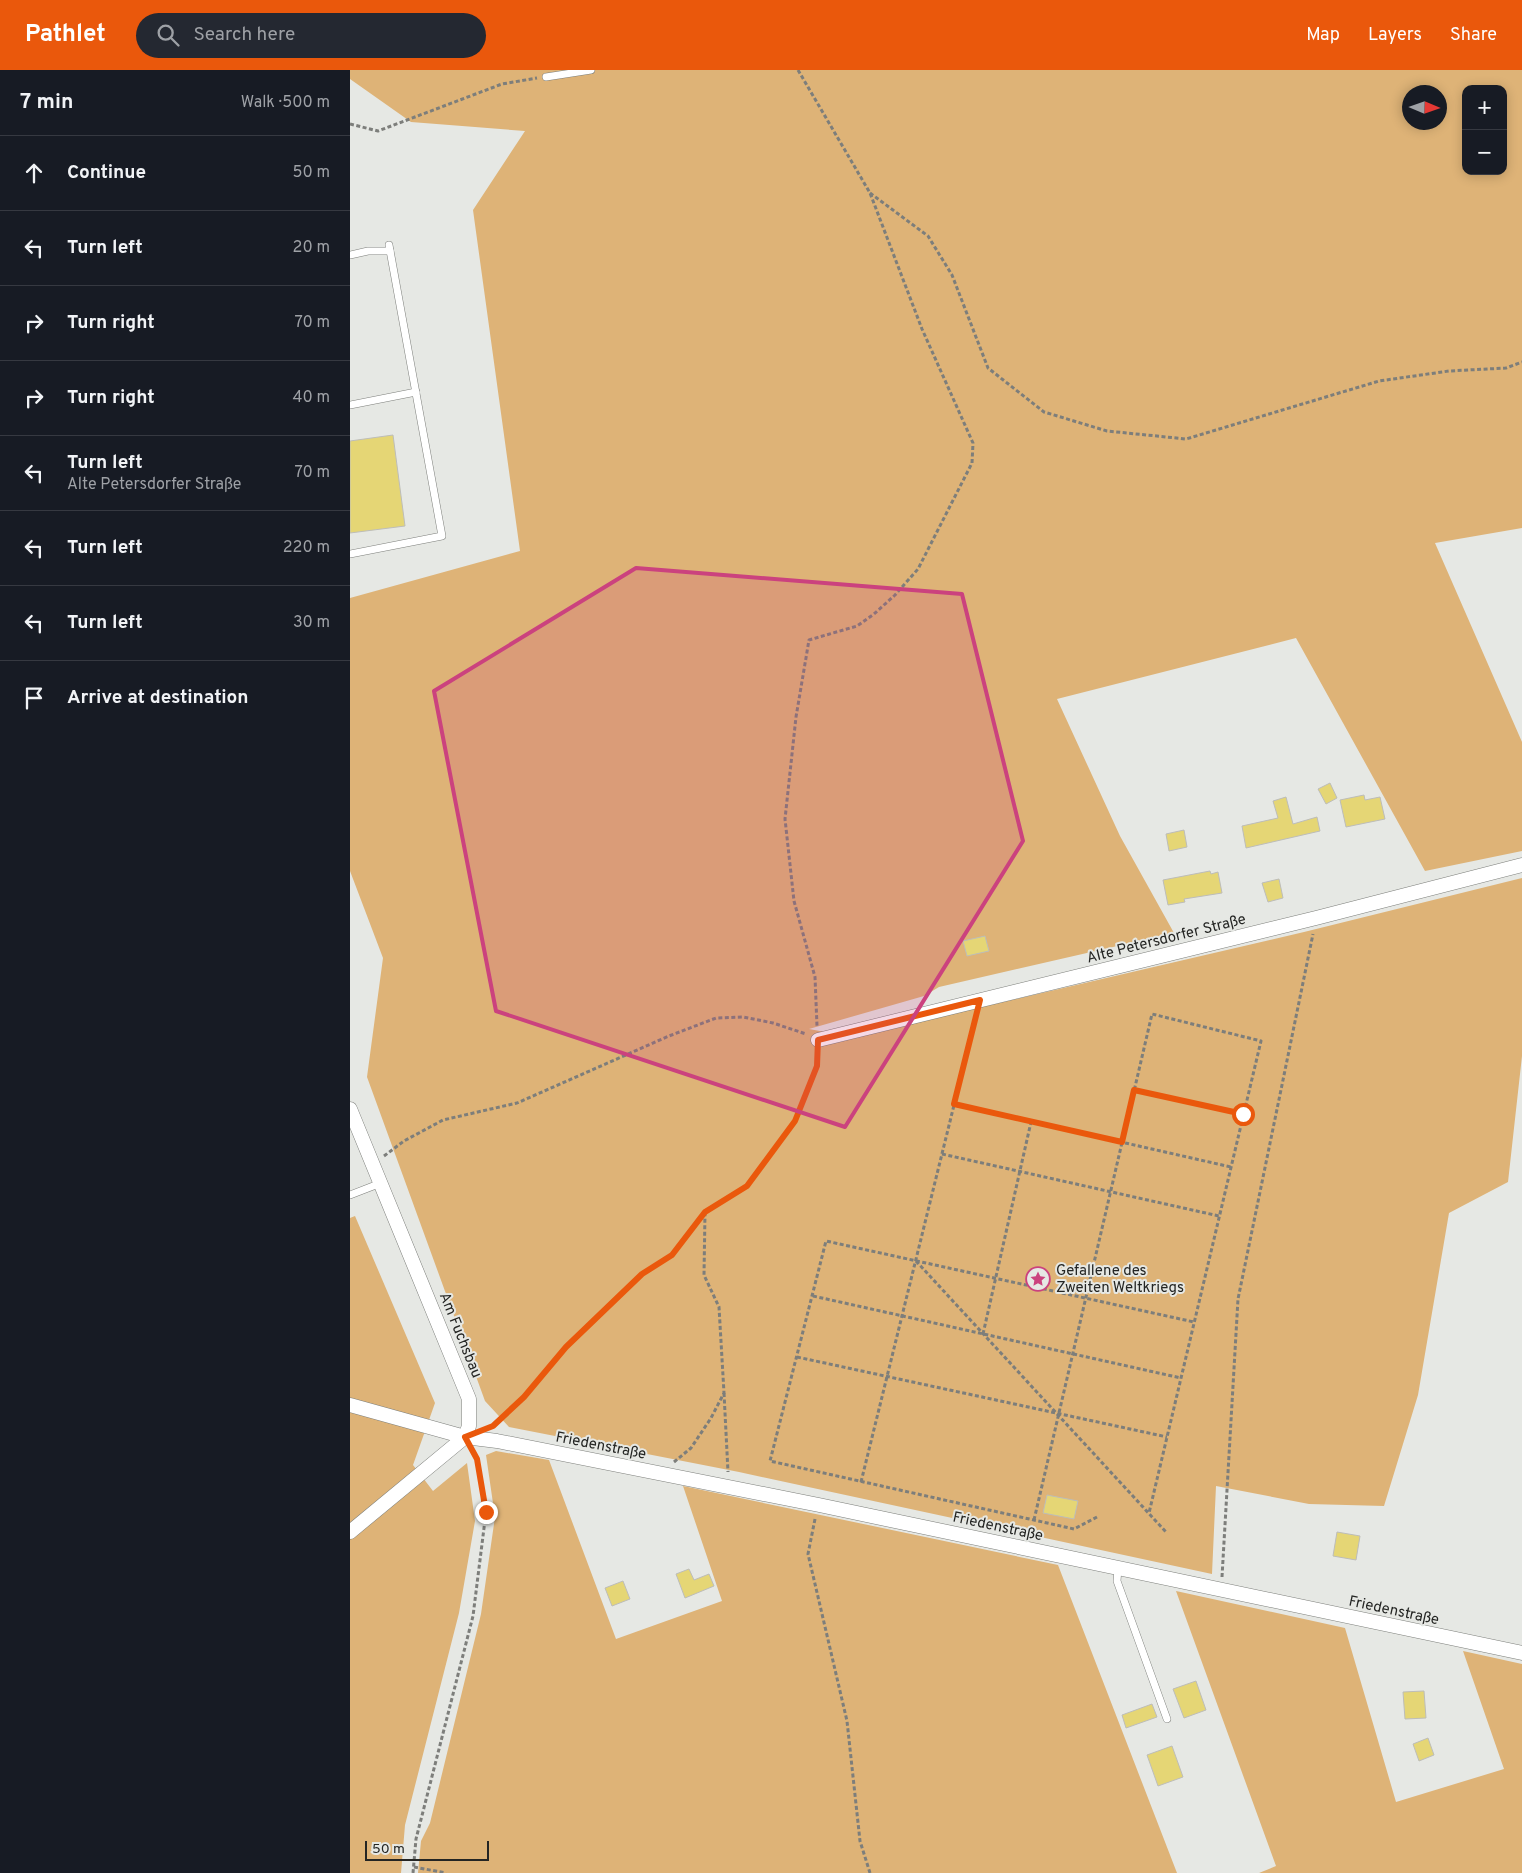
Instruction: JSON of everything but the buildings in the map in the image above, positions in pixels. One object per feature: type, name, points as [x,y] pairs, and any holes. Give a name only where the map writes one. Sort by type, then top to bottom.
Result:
[{"type":"street","name":"Alte Petersdorfer Straße","points":[[818,1040],[1316,918],[1522,865]]},
{"type":"street","name":"Am Fuchsbau","points":[[350,1109],[470,1399],[469,1426],[465,1437]]},
{"type":"street","name":"Friedenstraße","points":[[350,1405],[465,1437],[496,1441],[819,1505],[1522,1654]]},
{"type":"street","points":[[350,1532],[465,1437]]},
{"type":"lane","points":[[546,77],[590,70]]},
{"type":"lane","points":[[350,255],[368,250],[390,248],[442,536],[350,554]]},
{"type":"lane","points":[[350,405],[416,392]]},
{"type":"lane","points":[[350,1195],[381,1183]]},
{"type":"lane","points":[[1118,1568],[1117,1581],[1167,1719]]},
{"type":"path","points":[[493,1426],[524,1397],[566,1347],[642,1274],[672,1255],[705,1212],[747,1186],[795,1121],[817,1066],[818,1040],[815,977],[794,901],[785,819],[796,717],[809,640],[857,626],[874,614],[895,594],[918,569],[972,463],[973,443],[922,329],[870,192],[798,70]]},
{"type":"path","points":[[350,124],[378,131],[502,84],[546,77]]},
{"type":"path","points":[[870,192],[928,236],[952,275],[988,368],[1044,412],[1107,431],[1186,440],[1379,381],[1450,371],[1506,368],[1522,362]]},
{"type":"path","points":[[1221,1590],[1238,1299],[1316,918]]},
{"type":"path","points":[[861,1482],[980,1000]]},
{"type":"path","points":[[1034,1520],[1152,1014],[1261,1041],[1149,1513]]},
{"type":"path","points":[[373,1164],[404,1141],[443,1120],[517,1103],[669,1036],[716,1018],[750,1018],[800,1031],[818,1040]]},
{"type":"path","points":[[1134,1090],[1243,1114]]},
{"type":"path","points":[[954,1104],[1231,1167]]},
{"type":"path","points":[[983,1334],[1031,1122]]},
{"type":"path","points":[[942,1154],[1219,1216]]},
{"type":"path","points":[[705,1212],[704,1275],[719,1307],[728,1487]]},
{"type":"path","points":[[1097,1517],[1074,1529],[770,1461],[826,1241],[1194,1322]]},
{"type":"path","points":[[916,1260],[1166,1532]]},
{"type":"path","points":[[813,1296],[1181,1378]]},
{"type":"path","points":[[797,1357],[1167,1437]]},
{"type":"path","points":[[660,1473],[690,1448],[711,1418],[724,1393]]},
{"type":"path","points":[[414,1873],[416,1840],[473,1616],[486,1512],[477,1459],[465,1437]]},
{"type":"path","points":[[819,1505],[808,1554],[847,1721],[860,1841],[870,1873]]},
{"type":"path","points":[[414,1867],[446,1873]]},
{"type":"highlighted area","points":[[636,568],[962,594],[1023,841],[845,1127],[496,1011],[434,691]]},
{"type":"shaded area","points":[[350,70],[1522,70],[1522,528],[1435,543],[1522,742],[1522,851],[1425,871],[1296,638],[1057,699],[1120,836],[1174,933],[939,987],[924,996],[809,1029],[852,1037],[1304,932],[1522,878],[1522,1056],[1508,1182],[1449,1213],[1418,1395],[1384,1506],[1309,1504],[1216,1486],[1212,1574],[739,1472],[509,1427],[485,1401],[367,1077],[383,958],[350,871],[350,598],[520,551],[473,210],[525,131],[411,122],[350,79]]},
{"type":"shaded area","points":[[355,1216],[435,1403],[413,1465],[433,1491],[467,1463],[475,1521],[459,1613],[405,1825],[401,1873],[350,1873],[350,1218]]},
{"type":"shaded area","points":[[496,1451],[549,1460],[616,1639],[722,1601],[683,1486],[1058,1565],[1177,1873],[418,1873],[421,1841],[430,1823],[481,1614],[495,1517],[486,1455]]},
{"type":"shaded area","points":[[1176,1591],[1345,1628],[1396,1802],[1504,1769],[1463,1651],[1522,1664],[1522,1873],[1259,1873],[1276,1866]]},
{"type":"place","name":"Gefallene des Zweiten Weltkriegs","points":[[1038,1279]]},
{"type":"route","points":[[486,1512],[477,1459],[465,1437],[493,1426],[524,1397],[566,1347],[642,1274],[672,1255],[705,1212],[747,1186],[795,1121],[817,1066],[818,1040],[980,1000],[954,1104],[1122,1142],[1134,1090],[1243,1114]]}]
